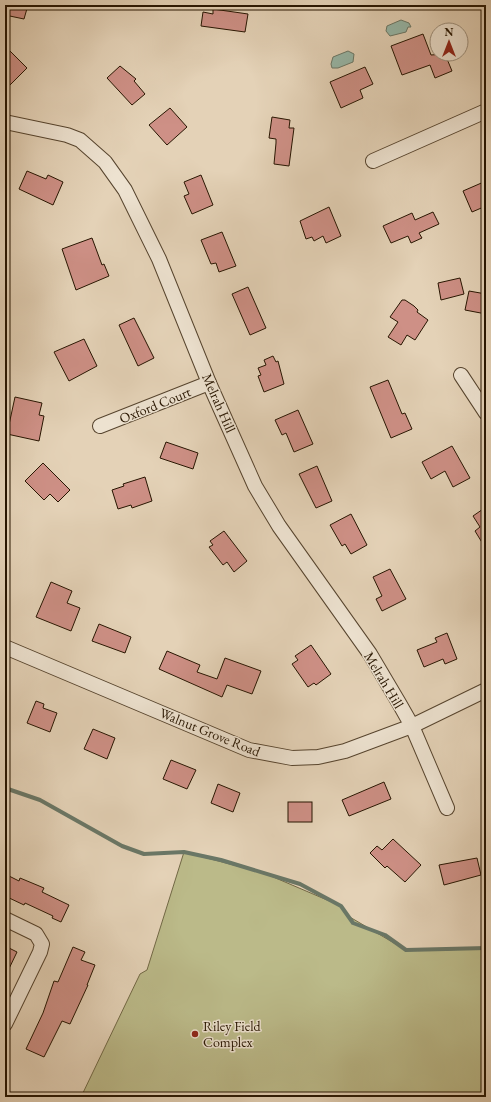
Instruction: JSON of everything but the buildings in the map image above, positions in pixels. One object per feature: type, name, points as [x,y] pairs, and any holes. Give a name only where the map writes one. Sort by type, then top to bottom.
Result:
[{"type":"street","points":[[373,161],[486,111]]},
{"type":"street","name":"Melrah Hill","points":[[5,122],[68,135],[80,140],[105,162],[125,190],[144,227],[173,291],[209,383],[255,486],[275,520],[370,654],[412,726],[447,808]]},
{"type":"street","points":[[461,375],[486,413]]},
{"type":"street","name":"Oxford Court","points":[[100,426],[209,383]]},
{"type":"street","name":"Walnut Grove Road","points":[[5,647],[249,750],[266,755],[292,758],[318,757],[345,751],[412,726],[486,690]]},
{"type":"street","points":[[5,919],[36,934],[42,944],[40,952],[5,1024]]},
{"type":"shaded area","points":[[401,20],[409,23],[411,27],[408,27],[406,32],[390,36],[386,31],[387,26]]},
{"type":"shaded area","points":[[348,51],[354,54],[353,62],[338,68],[332,68],[331,64],[333,57]]},
{"type":"shaded area","points":[[184,852],[264,873],[341,906],[348,916],[406,950],[486,948],[486,1097],[81,1097],[140,974],[147,970]]},
{"type":"waterway","points":[[5,788],[40,800],[122,846],[144,854],[184,852],[221,860],[300,884],[341,906],[353,923],[385,935],[406,950],[486,948]]},
{"type":"place","name":"Riley Field Complex","points":[[195,1034]]}]
